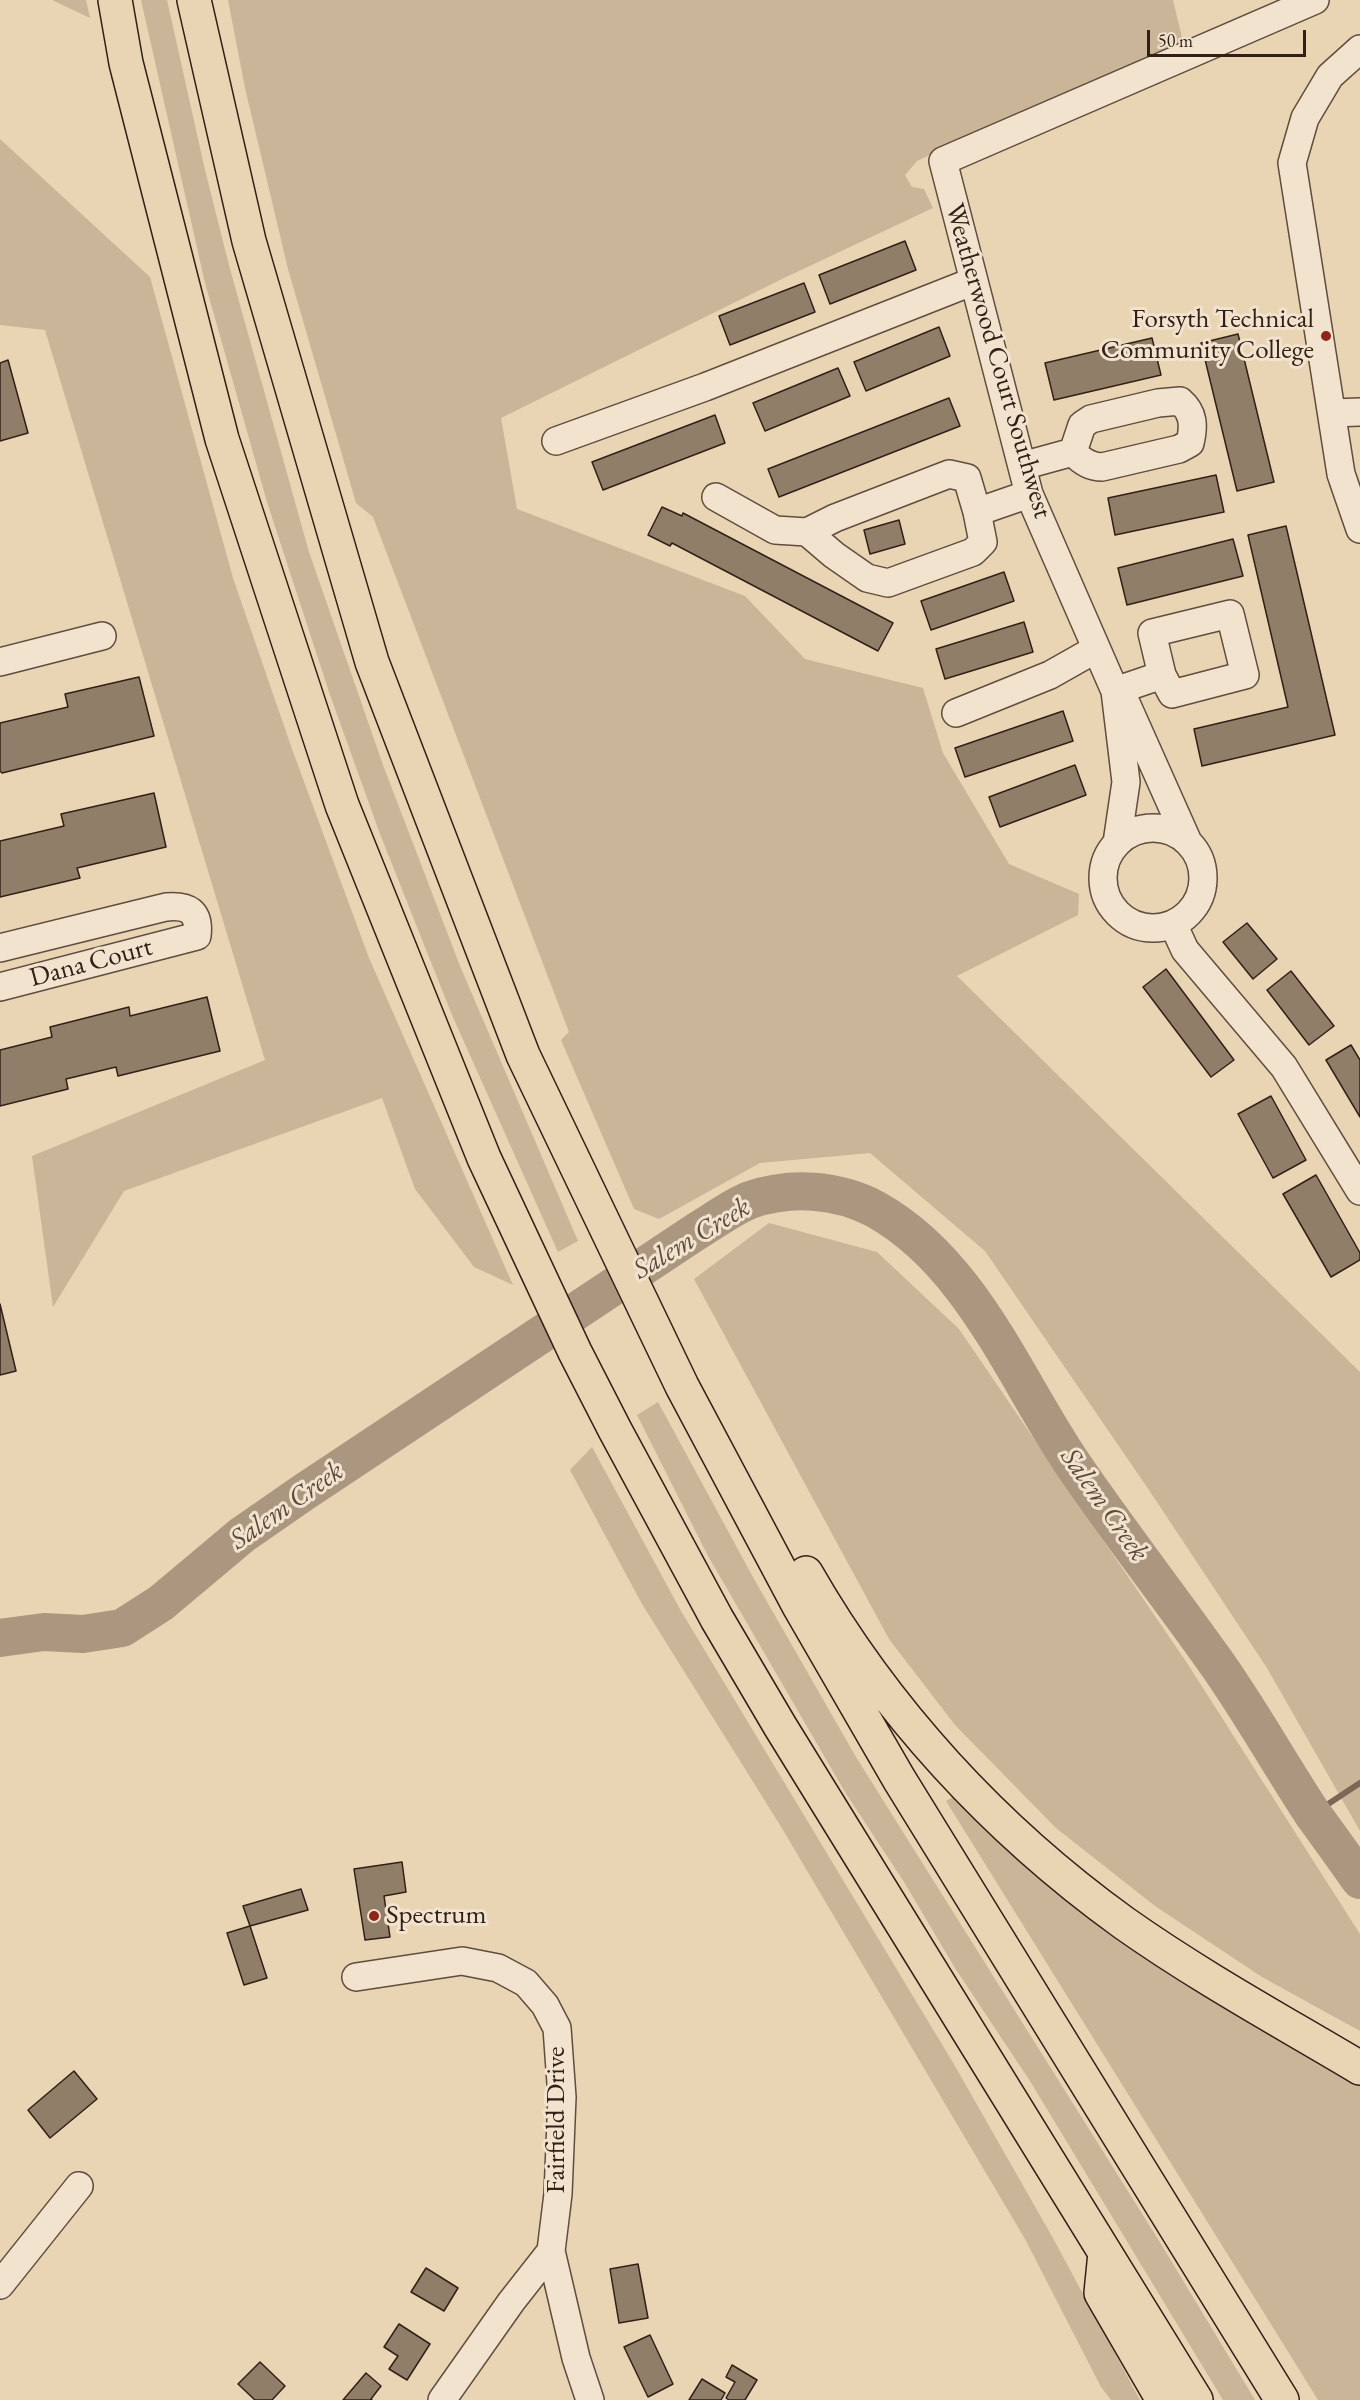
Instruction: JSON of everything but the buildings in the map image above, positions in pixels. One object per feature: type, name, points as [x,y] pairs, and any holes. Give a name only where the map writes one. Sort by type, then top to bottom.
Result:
[{"type":"highway","points":[[115,0],[126,63],[222,439],[342,805],[484,1158],[615,1430],[717,1619],[780,1726],[1196,2400]]},
{"type":"highway","points":[[194,0],[249,241],[372,662],[523,1055],[682,1386],[799,1606],[899,1779],[1282,2400]]},
{"type":"highway","points":[[682,1386],[729,1434],[819,1596],[864,1664],[907,1720],[959,1779],[1016,1835],[1124,1923],[1197,1971],[1360,2068]]},
{"type":"highway","points":[[1105,2253],[1101,2293],[1163,2400]]},
{"type":"street","name":"Weatherwood Court Southwest","points":[[1115,691],[1125,702],[1203,871],[1202,888],[1197,903],[1173,924],[1156,928],[1139,926],[1124,919],[1112,907],[1105,891],[1103,874],[1108,857],[1117,843],[1126,782],[1115,691],[1029,494],[943,161],[1315,0]]},
{"type":"street","points":[[1360,49],[1330,76],[1305,118],[1292,163],[1341,474],[1360,529]]},
{"type":"street","points":[[556,441],[705,387],[974,281]]},
{"type":"street","points":[[1332,413],[1360,412]]},
{"type":"street","points":[[1022,465],[1073,452]]},
{"type":"street","points":[[716,497],[775,530],[807,532],[835,518],[949,474],[967,478],[983,542],[973,552],[888,583],[867,578],[834,555],[807,532]]},
{"type":"street","points":[[977,512],[1029,494]]},
{"type":"street","points":[[0,662],[102,636]]},
{"type":"street","points":[[956,713],[1050,675],[1096,649]]},
{"type":"street","points":[[1115,691],[1162,675]]},
{"type":"street","points":[[1117,843],[1130,834],[1144,829],[1160,829],[1188,842]]},
{"type":"street","name":"Dana Court","points":[[0,948],[166,907],[182,906],[192,912],[198,924],[197,936],[0,987]]},
{"type":"street","points":[[1173,924],[1185,950],[1284,1066],[1360,1191]]},
{"type":"street","name":"Fairfield Drive","points":[[356,1977],[462,1961],[498,1968],[526,1983],[546,2005],[557,2028],[562,2097],[558,2194],[551,2251],[576,2358],[590,2400]]},
{"type":"street","points":[[0,2285],[79,2186]]},
{"type":"street","points":[[442,2400],[511,2302],[551,2251]]},
{"type":"shaded area","points":[[52,0],[86,0],[90,18]]},
{"type":"shaded area","points":[[141,0],[167,0],[230,269],[309,552],[383,765],[460,966],[578,1241],[558,1252],[452,1015],[380,834],[330,695],[267,502],[205,283]]},
{"type":"shaded area","points":[[228,0],[1173,0],[1184,46],[983,130],[917,161],[905,175],[912,187],[924,189],[933,208],[784,278],[501,418],[517,509],[745,596],[805,659],[923,688],[943,753],[1009,864],[1079,894],[1078,915],[957,976],[1360,1372],[1360,1831],[1267,1668],[1149,1490],[985,1251],[870,1153],[760,1163],[659,1219],[634,1209],[561,1040],[569,1032],[373,517],[356,503],[288,269],[245,88]]},
{"type":"shaded area","points":[[0,139],[150,277],[233,578],[292,749],[369,958],[513,1285],[474,1267],[415,1189],[382,1098],[124,1191],[53,1307],[32,1156],[265,1060],[45,330],[0,325]]},
{"type":"shaded area","points":[[769,1223],[877,1252],[959,1329],[1187,1663],[1360,1934],[1360,2031],[1262,1977],[1155,1906],[1056,1828],[955,1725],[889,1639],[694,1279]]},
{"type":"shaded area","points":[[658,1402],[754,1579],[856,1757],[1161,2244],[1255,2400],[1223,2400],[1030,2081],[955,1968],[904,1882],[845,1792],[708,1556],[637,1415]]},
{"type":"shaded area","points":[[592,1447],[681,1611],[955,2066],[1054,2240],[1140,2400],[1111,2400],[1101,2387],[1025,2239],[780,1825],[642,1604],[570,1470]]},
{"type":"shaded area","points":[[957,1795],[1360,2083],[1360,2400],[1318,2400],[946,1801]]},
{"type":"waterway","name":"Salem Creek","points":[[0,1638],[44,1632],[83,1634],[122,1628],[161,1603],[242,1535],[304,1492],[730,1210],[750,1200],[781,1193],[798,1191],[830,1194],[845,1197],[875,1209],[909,1232],[939,1260],[965,1291],[1074,1466],[1228,1680],[1312,1813],[1360,1880]]},
{"type":"waterway","points":[[1313,1814],[1360,1783]]},
{"type":"place","name":"Forsyth Technical Community College","points":[[1326,336]]},
{"type":"place","name":"Spectrum","points":[[374,1916]]}]
